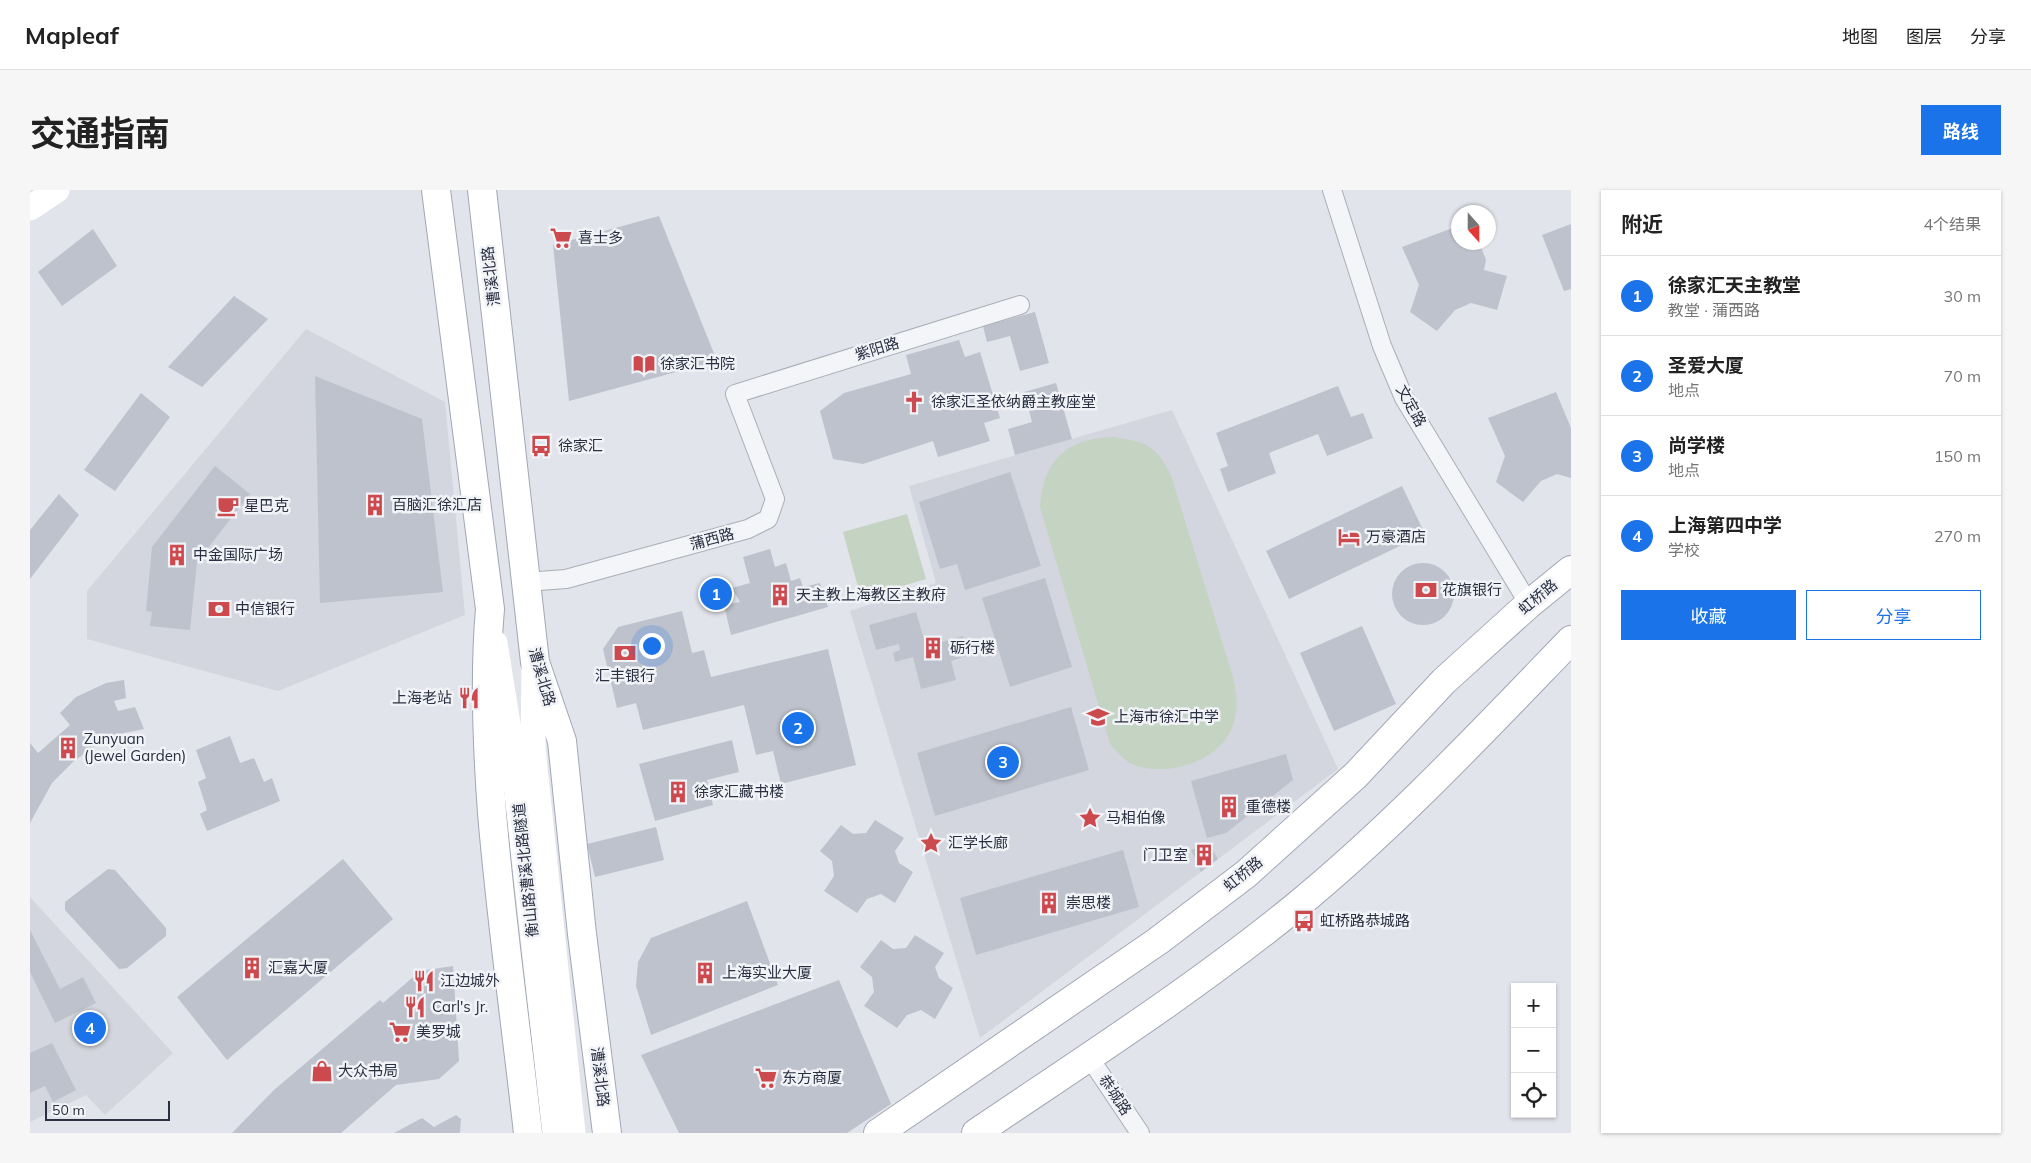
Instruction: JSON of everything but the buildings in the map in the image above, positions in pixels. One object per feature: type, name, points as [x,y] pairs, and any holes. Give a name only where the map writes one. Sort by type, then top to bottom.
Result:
[{"type":"main road","points":[[30,208],[57,190]]},
{"type":"main road","points":[[436,190],[490,608],[487,639],[488,756],[497,868],[528,1133]]},
{"type":"main road","name":"漕溪北路","points":[[482,190],[535,662],[562,741],[582,934],[607,1133]]},
{"type":"main road","name":"虹桥路","points":[[878,1133],[1158,941],[1246,874],[1356,775],[1444,681],[1529,604],[1571,570]]},
{"type":"main road","name":"衡山路漕溪北路隧道","points":[[490,608],[512,749],[555,1133]]},
{"type":"main road","points":[[976,1133],[1186,989],[1294,908],[1391,823],[1571,640]]},
{"type":"main road","name":"衡山路漕溪北路隧道","points":[[535,662],[532,748],[574,1133]]},
{"type":"street","name":"文定路","points":[[1332,190],[1382,346],[1404,398],[1529,604]]},
{"type":"street","name":"紫阳路","points":[[735,394],[1020,305]]},
{"type":"street","name":"蒲西路","points":[[525,582],[566,579],[748,529],[768,518],[774,499],[735,394]]},
{"type":"street","name":"恭城路","points":[[1089,1057],[1140,1133]]},
{"type":"shaded area","name":"中金国际广场","points":[[306,329],[445,402],[465,615],[278,691],[87,639],[87,591]]},
{"type":"shaded area","name":"上海市徐汇中学","points":[[1172,410],[1338,769],[980,1038],[850,611],[936,583],[909,486]]},
{"type":"shaded area","points":[[30,897],[173,1053],[105,1115],[86,1095],[30,1122]]},
{"type":"green space","points":[[1113,437],[1142,443],[1149,447],[1160,457],[1171,475],[1233,677],[1237,704],[1231,730],[1215,751],[1190,764],[1177,767],[1149,769],[1137,766],[1125,760],[1110,744],[1040,507],[1046,477],[1060,455],[1070,447],[1082,442],[1096,438]]},
{"type":"green space","points":[[907,514],[926,579],[861,598],[843,532]]},
{"type":"place","name":"喜士多","points":[[561,238]]},
{"type":"place","name":"徐家汇书院","points":[[644,364]]},
{"type":"place","name":"徐家汇圣依纳爵主教座堂","points":[[914,402]]},
{"type":"place","name":"徐家汇","points":[[541,446]]},
{"type":"place","name":"百脑汇徐汇店","points":[[375,505]]},
{"type":"place","name":"星巴克","points":[[228,506]]},
{"type":"place","name":"万豪酒店","points":[[1349,537]]},
{"type":"place","name":"中金国际广场","points":[[177,555]]},
{"type":"place","name":"花旗银行","points":[[1426,590]]},
{"type":"place","name":"徐家汇天主教堂","points":[[716,594]]},
{"type":"place","name":"天主教上海教区主教府","points":[[780,595]]},
{"type":"place","name":"中信银行","points":[[219,609]]},
{"type":"place","name":"砺行楼","points":[[933,648]]},
{"type":"place","name":"汇丰银行","points":[[625,653]]},
{"type":"place","name":"上海老站","points":[[469,698]]},
{"type":"place","name":"上海市徐汇中学","points":[[1098,717]]},
{"type":"place","name":"圣爱大厦","points":[[798,728]]},
{"type":"place","name":"Zunyuan (Jewel Garden)","points":[[68,748]]},
{"type":"place","name":"尚学楼","points":[[1003,762]]},
{"type":"place","name":"徐家汇藏书楼","points":[[678,792]]},
{"type":"place","name":"重德楼","points":[[1229,807]]},
{"type":"place","name":"马相伯像","points":[[1090,818]]},
{"type":"place","name":"汇学长廊","points":[[931,843]]},
{"type":"place","name":"门卫室","points":[[1204,855]]},
{"type":"place","name":"崇思楼","points":[[1049,903]]},
{"type":"place","name":"虹桥路恭城路","points":[[1304,921]]},
{"type":"place","name":"汇嘉大厦","points":[[252,968]]},
{"type":"place","name":"上海实业大厦","points":[[705,973]]},
{"type":"place","name":"江边城外","points":[[424,981]]},
{"type":"place","name":"Carl's Jr.","points":[[415,1007]]},
{"type":"place","name":"上海第四中学","points":[[90,1028]]},
{"type":"place","name":"美罗城","points":[[400,1032]]},
{"type":"place","name":"大众书局","points":[[322,1071]]},
{"type":"place","name":"东方商厦","points":[[766,1078]]}]
